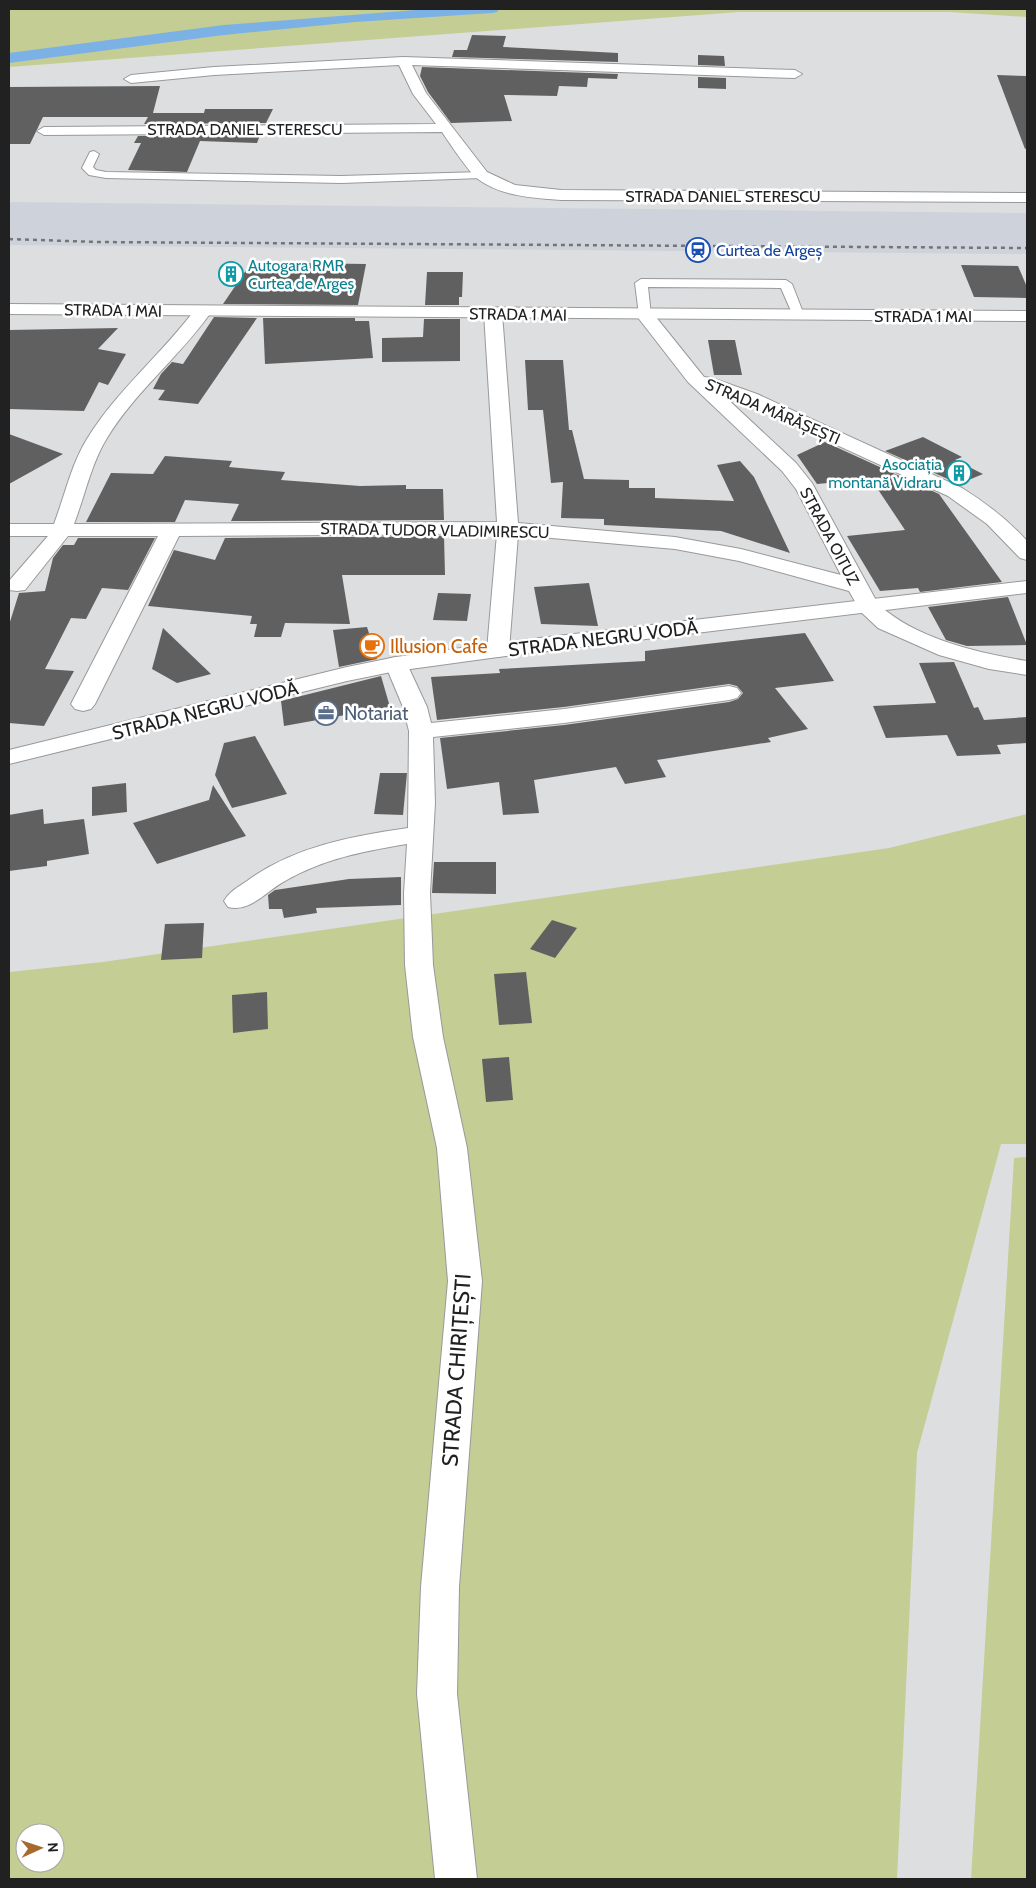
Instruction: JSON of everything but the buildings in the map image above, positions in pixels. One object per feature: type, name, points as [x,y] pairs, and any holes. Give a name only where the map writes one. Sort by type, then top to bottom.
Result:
[{"type":"street","points":[[131,79],[214,71],[403,61],[795,74]]},
{"type":"street","name":"STRADA DANIEL STERESCU","points":[[403,61],[420,94],[482,175],[494,183],[511,189],[535,194],[561,195],[1027,198]]},
{"type":"street","name":"STRADA DANIEL STERESCU","points":[[44,131],[446,128]]},
{"type":"street","name":"STRADA 1 MAI","points":[[9,309],[493,314],[1027,316]]},
{"type":"street","points":[[17,585],[61,530],[74,489],[96,440],[115,413],[190,330],[203,311]]},
{"type":"street","points":[[493,314],[508,528],[498,650]]},
{"type":"street","name":"STRADA OITUZ","points":[[645,315],[694,378],[788,467],[805,487],[856,586],[869,607],[886,623],[947,650],[989,662],[1027,668]]},
{"type":"street","name":"STRADA MĂRĂȘEȘTI","points":[[694,378],[750,398],[955,492],[983,509],[1010,533],[1027,554]]},
{"type":"street","points":[[726,408],[750,398]]},
{"type":"street","name":"STRADA TUDOR VLADIMIRESCU","points":[[9,530],[508,528],[676,543],[741,555],[856,586]]},
{"type":"street","points":[[83,704],[171,530]]},
{"type":"street","name":"STRADA NEGRU VODĂ","points":[[9,757],[347,674],[396,664],[498,650],[1027,587]]},
{"type":"street","name":"STRADA CHIRIȚEȘTI","points":[[396,664],[415,707],[421,731],[420,834],[417,893],[419,965],[428,1037],[452,1148],[464,1281],[440,1587],[437,1694],[456,1879]]},
{"type":"street","points":[[421,731],[564,716],[728,693]]},
{"type":"street","points":[[237,901],[269,878],[296,864],[327,852],[359,843],[420,834]]},
{"type":"lane","points":[[94,154],[87,168],[93,173],[106,175],[249,178],[406,178],[482,175]]},
{"type":"lane","points":[[645,315],[641,283],[786,284],[798,315]]},
{"type":"shaded area","points":[[9,202],[1027,213],[1027,254],[9,245]]},
{"type":"green space","points":[[9,9],[1027,9],[1027,17],[950,12],[739,12],[9,67]]},
{"type":"green space","points":[[1027,814],[1027,1144],[1001,1144],[917,1453],[897,1879],[9,1879],[9,972],[103,962],[889,848]]},
{"type":"green space","points":[[1027,1157],[1027,1879],[971,1879],[1014,1158]]},
{"type":"waterway","points":[[9,58],[224,30],[355,18],[492,9]]},
{"type":"railway","points":[[9,239],[97,242],[1027,248]]},
{"type":"place","name":"Curtea de Argeș","points":[[698,250]]},
{"type":"place","name":"Autogara RMR Curtea de Argeș","points":[[231,274]]},
{"type":"place","name":"Asociația montană Vidraru","points":[[959,473]]},
{"type":"place","name":"Illusion Cafe","points":[[372,646]]},
{"type":"place","name":"Notariat","points":[[326,713]]}]
